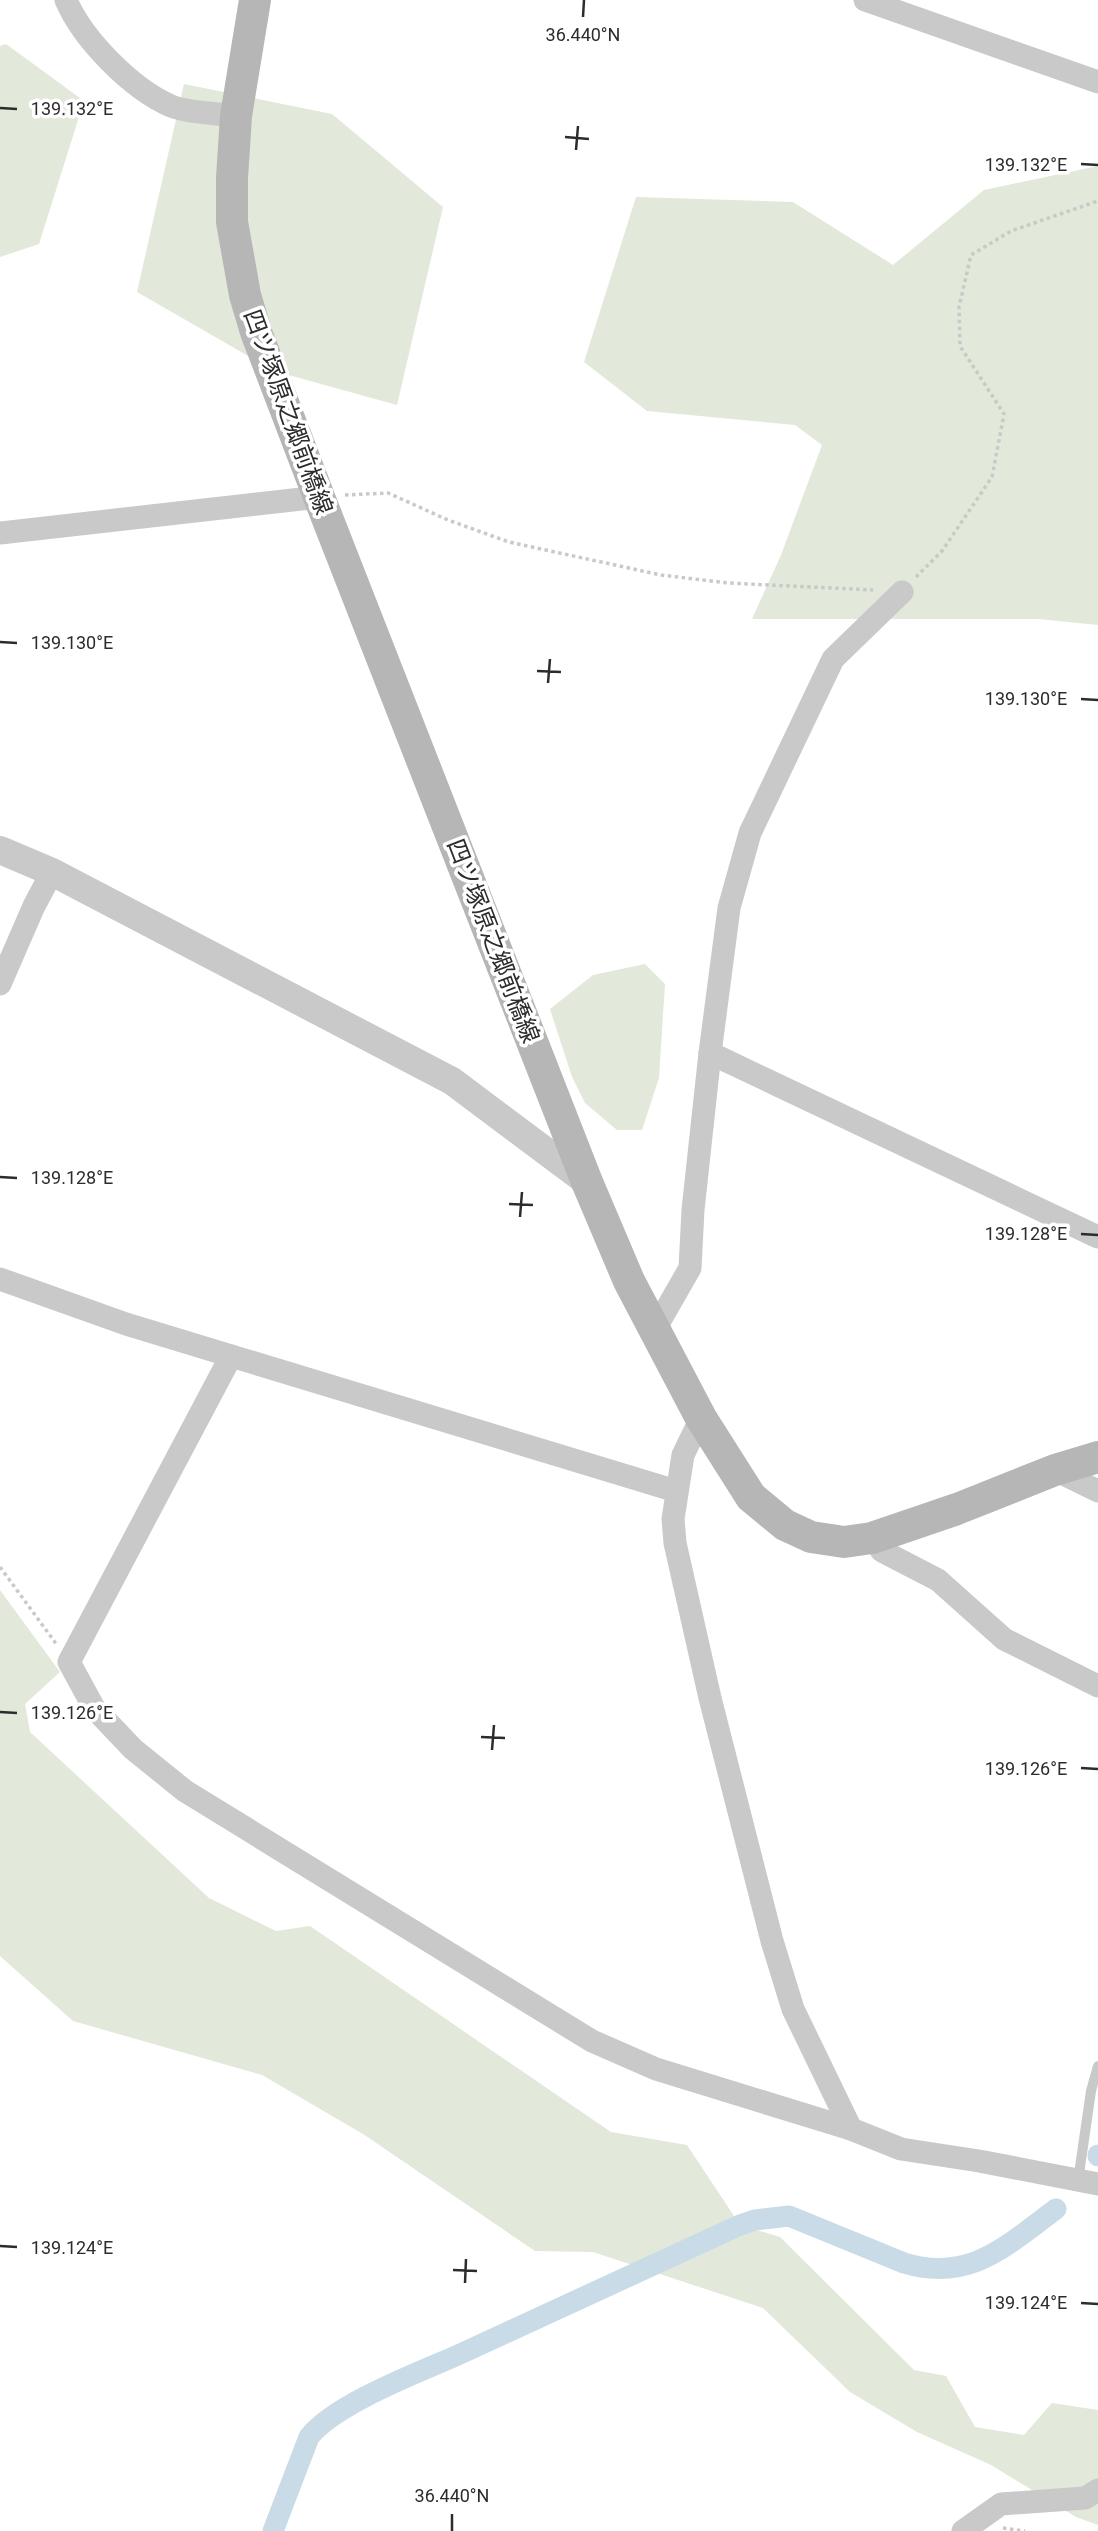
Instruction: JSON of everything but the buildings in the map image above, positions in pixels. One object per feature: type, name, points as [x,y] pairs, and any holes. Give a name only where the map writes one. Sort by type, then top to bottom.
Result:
[{"type":"main road","name":"四ツ塚原之郷前橋線","points":[[255,0],[236,116],[232,222],[245,295],[256,332],[587,1182],[629,1281],[701,1418],[751,1497],[785,1525],[811,1537],[844,1542],[872,1538],[957,1509],[1055,1470],[1098,1457]]},
{"type":"street","points":[[66,0],[99,50],[133,83],[173,107],[236,116]]},
{"type":"street","points":[[865,0],[1098,82]]},
{"type":"street","points":[[0,533],[319,497]]},
{"type":"street","points":[[654,1331],[690,1268],[693,1210],[710,1053],[730,908],[750,833],[833,659],[902,592]]},
{"type":"street","points":[[0,850],[52,872],[452,1081],[587,1182]]},
{"type":"street","points":[[0,984],[52,872]]},
{"type":"street","points":[[710,1053],[1098,1237]]},
{"type":"street","points":[[0,1279],[126,1324],[676,1491]]},
{"type":"street","points":[[231,1356],[69,1662],[94,1708],[133,1749],[185,1791],[592,2041],[656,2068],[851,2129],[901,2149],[979,2161],[1088,2183]]},
{"type":"street","points":[[701,1418],[683,1455],[673,1519],[675,1543],[710,1698],[772,1941],[793,2010],[851,2129]]},
{"type":"street","points":[[1055,1470],[1098,1491]]},
{"type":"street","points":[[872,1538],[882,1551],[938,1580],[1004,1639],[1098,1686]]},
{"type":"street","points":[[963,2531],[1001,2504],[1085,2498],[1098,2490]]},
{"type":"lane","points":[[1088,2183],[1091,2091],[1098,2066]]},
{"type":"path","points":[[319,497],[388,493],[448,520],[509,542],[661,575],[728,583],[902,592],[942,551],[992,477],[1004,414],[960,346],[958,307],[971,255],[1012,231],[1098,201]]},
{"type":"path","points":[[0,1567],[69,1662]]},
{"type":"shaded area","points":[[6,44],[84,101],[39,244],[0,257],[0,46]]},
{"type":"shaded area","points":[[184,84],[332,114],[443,207],[397,405],[274,371],[137,292]]},
{"type":"shaded area","points":[[1098,166],[1098,625],[1039,619],[752,619],[781,555],[822,445],[795,425],[647,411],[584,362],[636,197],[793,202],[893,265],[984,190]]},
{"type":"shaded area","points":[[645,964],[665,984],[659,1078],[642,1130],[617,1130],[585,1103],[572,1077],[550,1009],[593,975]]},
{"type":"shaded area","points":[[0,1590],[60,1672],[25,1704],[30,1732],[209,1898],[276,1931],[310,1926],[611,2132],[687,2145],[740,2225],[780,2237],[914,2370],[946,2376],[975,2427],[1024,2435],[1052,2403],[1098,2410],[1098,2525],[1076,2517],[991,2465],[917,2432],[850,2392],[763,2308],[593,2252],[535,2251],[363,2134],[262,2075],[73,2021],[0,1956]]},
{"type":"waterway","points":[[273,2531],[309,2437],[337,2413],[400,2380],[740,2225],[755,2220],[789,2216],[904,2263],[927,2268],[948,2268],[967,2264],[1003,2248],[1056,2209]]}]
